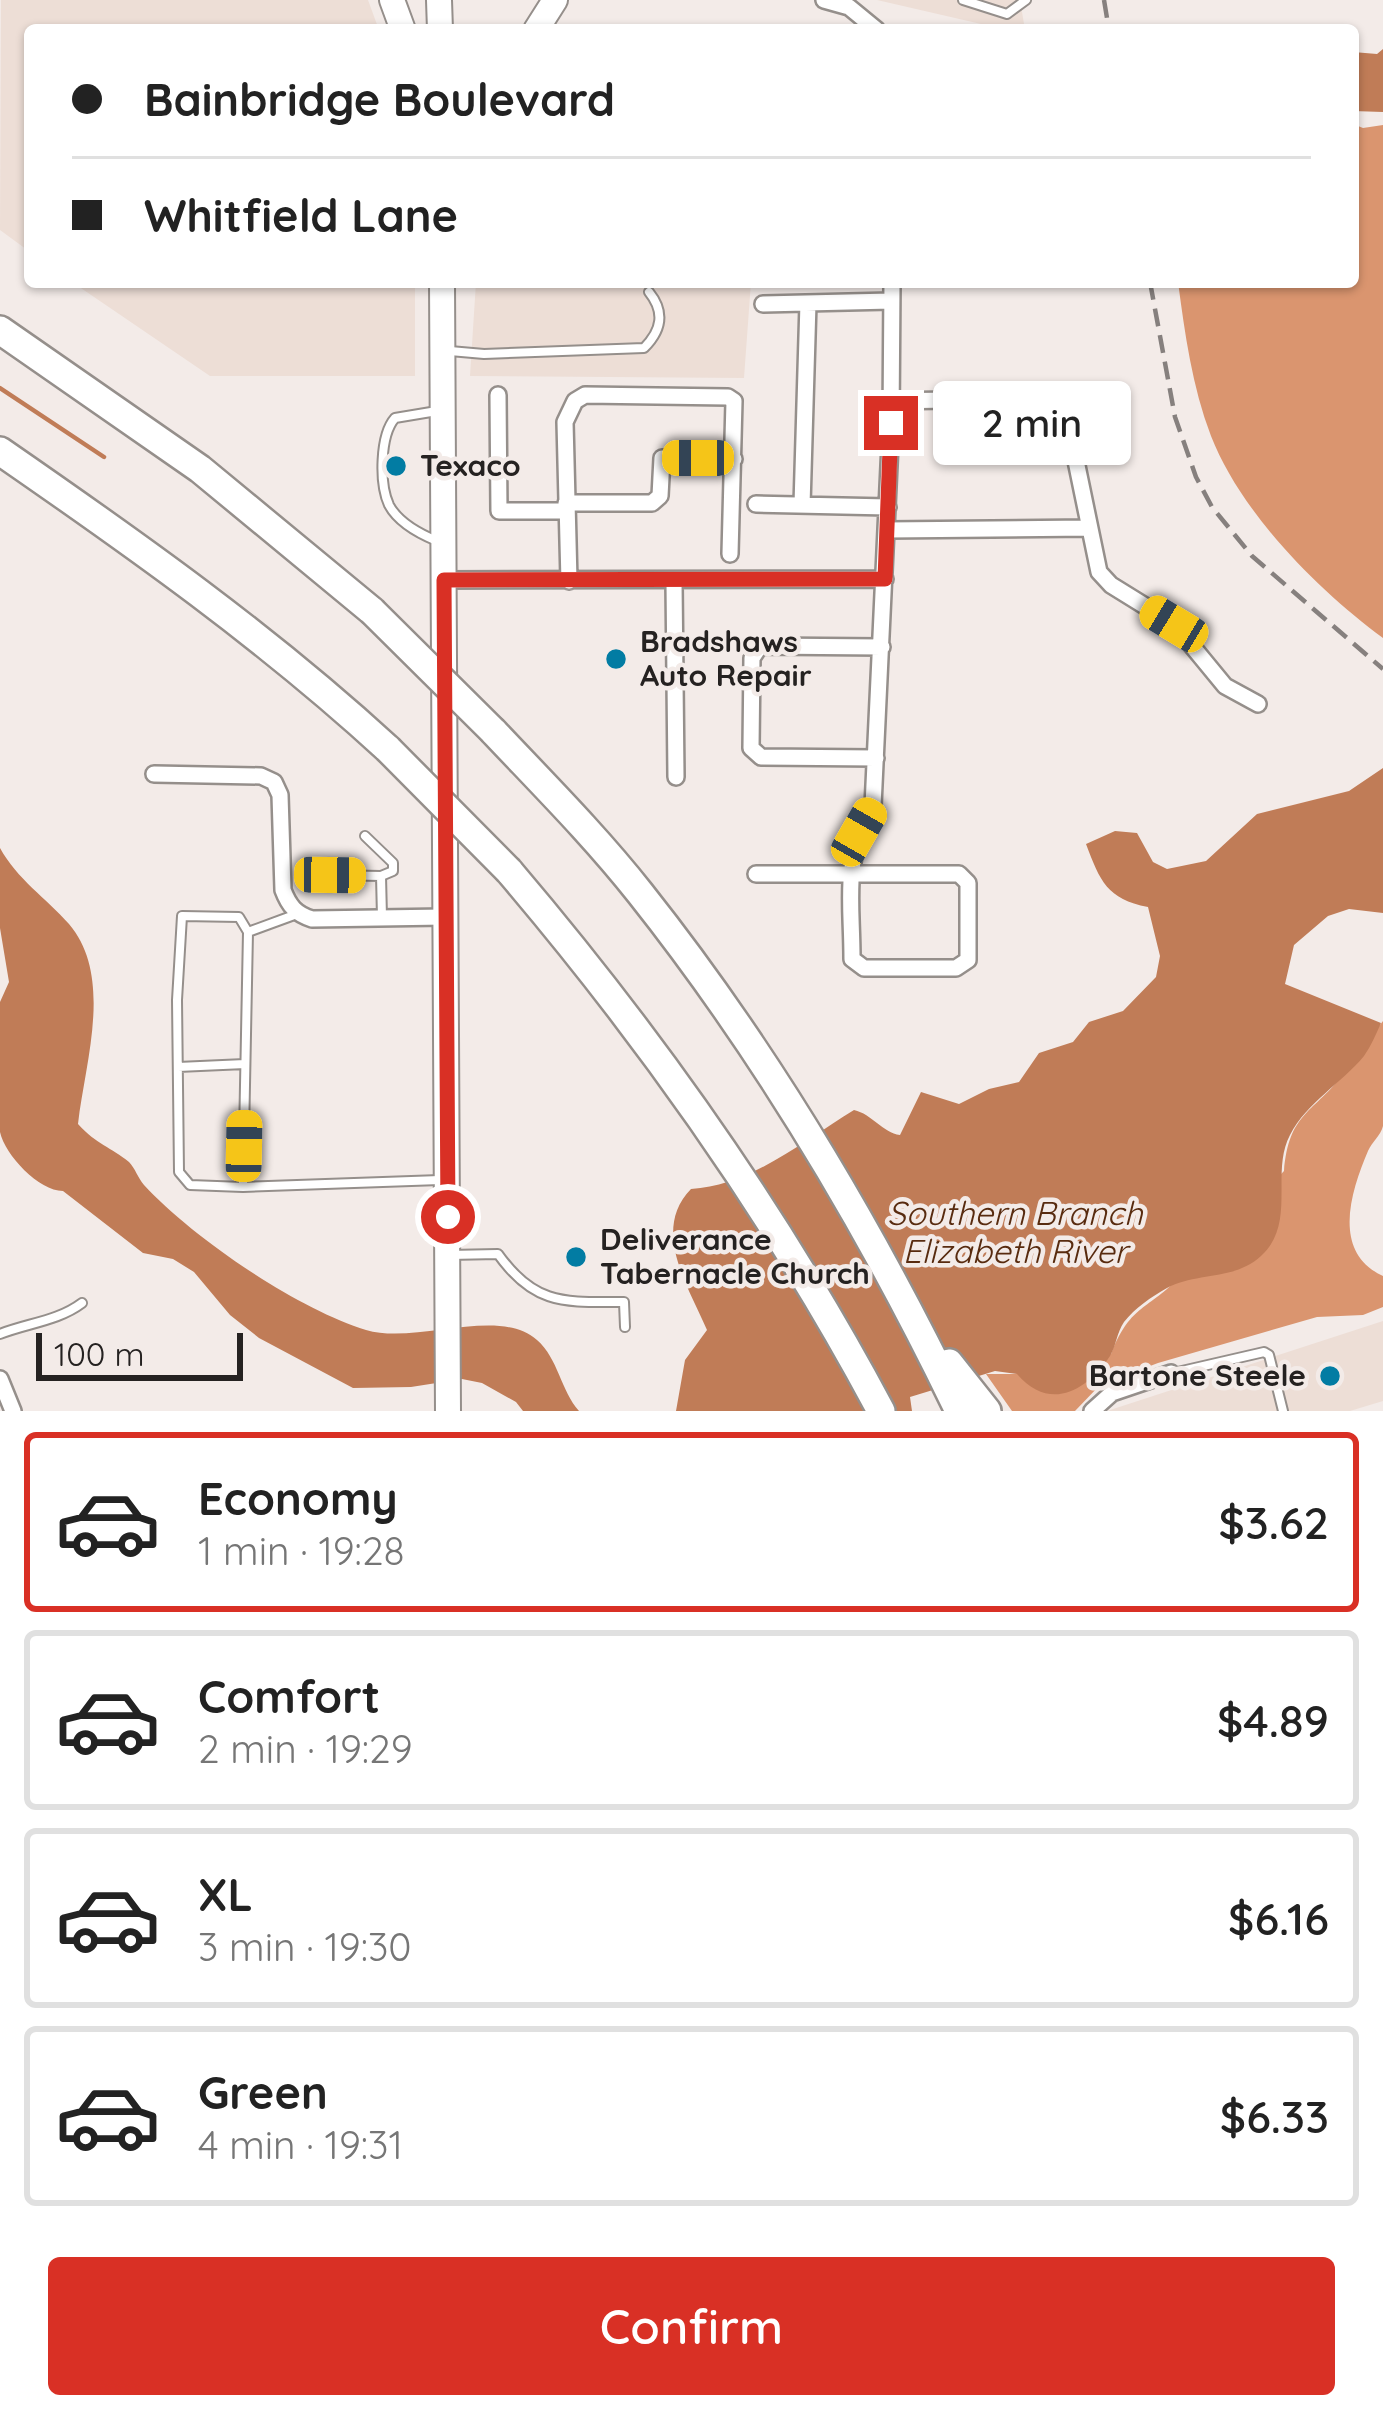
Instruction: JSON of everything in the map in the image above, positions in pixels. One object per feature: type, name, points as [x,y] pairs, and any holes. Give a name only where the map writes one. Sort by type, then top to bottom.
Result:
[{"type":"highway","points":[[0,330],[200,469],[372,611],[493,731],[637,890],[722,1002],[791,1106],[913,1315],[974,1407]]},
{"type":"highway","points":[[0,451],[172,569],[301,672],[388,749],[508,871],[629,1017],[724,1148],[815,1291],[879,1409]]},
{"type":"main road","points":[[444,289],[448,1407]]},
{"type":"street","points":[[824,0],[849,8],[869,24]]},
{"type":"street","points":[[756,874],[851,873],[959,874],[968,883],[968,960],[956,968],[865,968],[852,959],[851,873],[859,832],[873,806],[876,758],[888,507],[892,288]]},
{"type":"street","points":[[764,304],[891,301]]},
{"type":"street","points":[[802,505],[808,303]]},
{"type":"street","points":[[498,395],[499,512],[652,503],[660,496],[662,458],[734,458]]},
{"type":"street","points":[[569,581],[565,422],[569,410],[585,395],[728,397],[734,401],[730,554]]},
{"type":"street","points":[[891,401],[1063,398],[1099,572],[1174,624],[1225,686],[1258,704]]},
{"type":"street","points":[[756,504],[888,507]]},
{"type":"street","points":[[887,530],[1090,528]]},
{"type":"street","points":[[444,580],[885,579]]},
{"type":"street","points":[[674,582],[676,777]]},
{"type":"street","points":[[876,758],[761,757],[751,748],[752,658],[760,646],[882,647]]},
{"type":"street","points":[[154,774],[261,776],[274,782],[280,795],[284,890],[299,914],[312,920],[445,917]]},
{"type":"street","points":[[1092,1411],[1112,1393],[1171,1373]]},
{"type":"street","points":[[0,1378],[14,1411]]},
{"type":"lane","points":[[963,0],[1007,14],[1026,0]]},
{"type":"lane","points":[[442,350],[484,354],[644,348],[656,336],[660,319],[658,303],[649,292]]},
{"type":"lane","points":[[442,410],[395,418],[384,436],[390,506],[411,527],[444,544]]},
{"type":"lane","points":[[330,875],[381,876],[393,871],[393,863],[365,836]]},
{"type":"lane","points":[[381,876],[382,918]]},
{"type":"lane","points":[[248,932],[299,914]]},
{"type":"lane","points":[[243,1187],[248,932],[239,917],[182,916],[179,1172],[190,1185],[243,1187],[448,1179]]},
{"type":"lane","points":[[178,1066],[245,1064]]},
{"type":"lane","points":[[448,1255],[498,1254],[520,1282],[562,1302],[624,1301],[626,1327]]},
{"type":"lane","points":[[0,1334],[34,1320],[61,1317],[82,1303]]},
{"type":"lane","points":[[1171,1373],[1264,1352],[1269,1355],[1283,1411]]},
{"type":"shaded area","points":[[1,0],[368,0],[377,24],[24,24],[24,248],[0,230]]},
{"type":"shaded area","points":[[877,0],[1020,0],[1024,24],[981,24]]},
{"type":"shaded area","points":[[1383,125],[1383,638],[1308,573],[1241,493],[1211,436],[1179,288],[1359,288],[1359,126]]},
{"type":"shaded area","points":[[81,288],[415,288],[415,376],[210,376]]},
{"type":"shaded area","points":[[476,288],[751,288],[744,378],[470,376]]},
{"type":"shaded area","points":[[1383,1021],[1383,1126],[1362,1167],[1350,1220],[1356,1252],[1383,1276],[1383,1307],[1363,1315],[1317,1317],[1158,1363],[1100,1385],[1075,1411],[1012,1411],[986,1374],[1017,1374],[1111,1354],[1132,1318],[1178,1279],[1284,1171],[1296,1126]]},
{"type":"shaded area","points":[[1383,1321],[1383,1401],[1350,1411],[1107,1411]]},
{"type":"water","points":[[1383,49],[1383,112],[1359,111],[1359,52],[1377,54]]},
{"type":"water","name":"Southern Branch Elizabeth River","points":[[1383,768],[1383,913],[1349,909],[1328,916],[1294,945],[1285,984],[1381,1023],[1364,1056],[1290,1135],[1282,1165],[1278,1229],[1261,1256],[1239,1269],[1178,1283],[1149,1299],[1124,1322],[1100,1369],[1066,1393],[1042,1392],[1017,1374],[995,1371],[910,1397],[912,1411],[676,1411],[685,1360],[707,1330],[683,1277],[673,1240],[679,1205],[691,1189],[756,1171],[854,1110],[900,1135],[921,1092],[959,1104],[989,1089],[1019,1082],[1039,1053],[1073,1042],[1089,1022],[1123,1011],[1156,977],[1160,956],[1148,907],[1123,899],[1107,886],[1086,844],[1115,831],[1137,833],[1153,862],[1167,869],[1206,861],[1257,814],[1349,791]]},
{"type":"water","points":[[0,848],[83,945],[93,994],[78,1124],[85,1131],[129,1162],[144,1185],[190,1227],[278,1289],[366,1330],[408,1333],[501,1326],[521,1330],[544,1347],[579,1411],[523,1411],[482,1383],[462,1379],[411,1387],[353,1388],[259,1338],[230,1315],[194,1272],[173,1259],[143,1253],[63,1191],[44,1185],[24,1170],[0,1132],[0,1002],[9,982],[0,928]]},
{"type":"waterway","points":[[0,388],[104,457]]},
{"type":"railway","points":[[1104,0],[1108,24]]},
{"type":"railway","points":[[1151,288],[1175,417],[1212,507],[1252,556],[1383,669]]},
{"type":"place","name":"Texaco","points":[[396,466]]},
{"type":"place","name":"Bradshaws Auto Repair","points":[[616,659]]},
{"type":"place","name":"Deliverance Tabernacle Church","points":[[576,1257]]},
{"type":"place","name":"Bartone Steele","points":[[1330,1376]]},
{"type":"route","points":[[448,1217],[444,580],[885,579],[891,423]]}]
